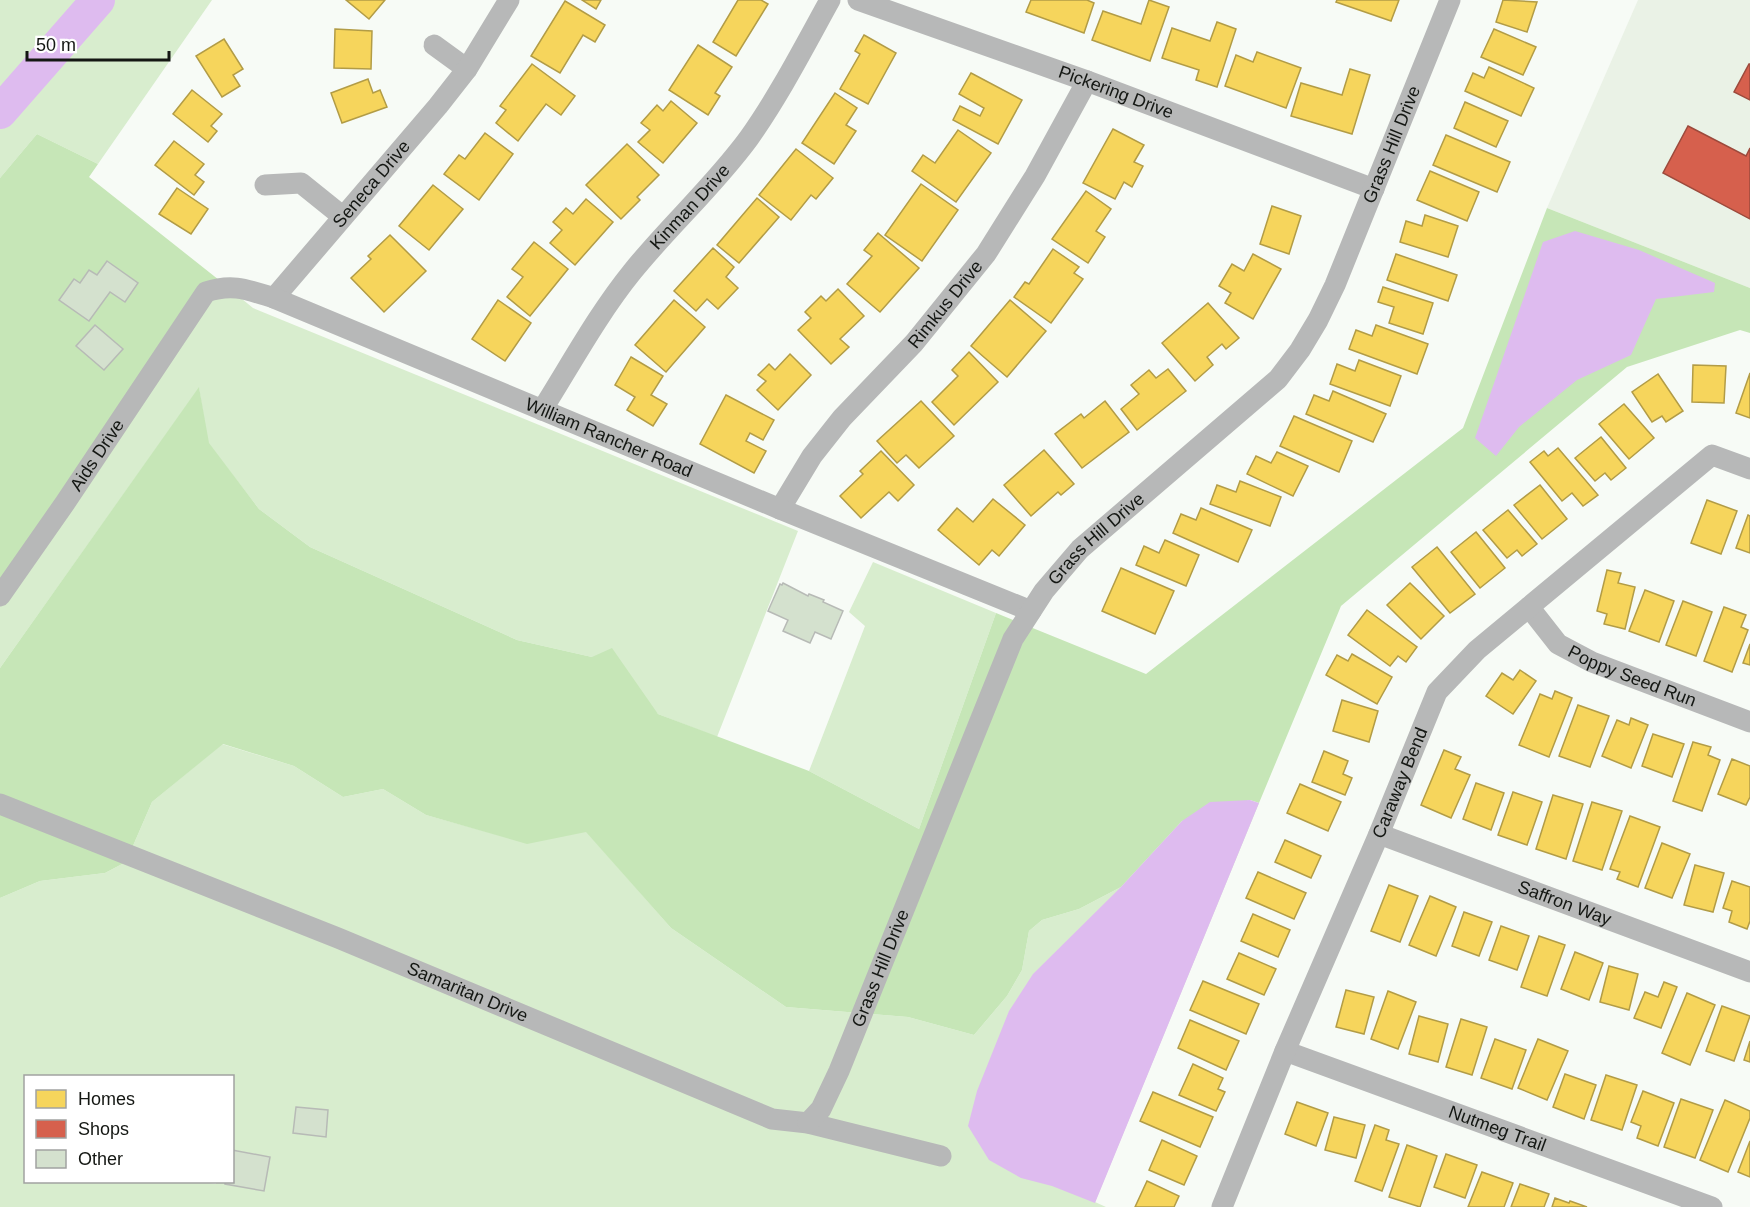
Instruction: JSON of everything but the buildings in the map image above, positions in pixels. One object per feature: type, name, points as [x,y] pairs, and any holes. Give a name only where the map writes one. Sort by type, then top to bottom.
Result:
[{"type":"street","name":"Seneca Drive","points":[[274,298],[438,106],[467,69],[509,0]]},
{"type":"street","name":"Kinman Drive","points":[[542,410],[631,273],[704,192],[748,138],[787,79],[830,0]]},
{"type":"street","name":"Pickering Drive","points":[[858,0],[1087,81],[1374,189]]},
{"type":"street","name":"Grass Hill Drive","points":[[808,1123],[821,1109],[839,1071],[1013,639],[1031,611],[1080,549],[1278,379],[1300,350],[1318,320],[1374,189],[1450,0]]},
{"type":"street","points":[[434,45],[467,69]]},
{"type":"street","name":"Rimkus Drive","points":[[780,509],[812,456],[842,418],[914,343],[986,254],[1035,176],[1087,81]]},
{"type":"street","points":[[265,185],[302,183],[342,216]]},
{"type":"street","name":"William Rancher Road","points":[[192,312],[206,292],[220,287],[236,287],[274,298],[1031,611]]},
{"type":"street","name":"Aids Drive","points":[[0,596],[192,312]]},
{"type":"street","name":"Caraway Bend","points":[[1222,1207],[1285,1051],[1379,834],[1437,692],[1477,650],[1712,455],[1750,469]]},
{"type":"street","name":"Poppy Seed Run","points":[[1528,607],[1558,644],[1592,662],[1750,722]]},
{"type":"street","name":"Samaritan Drive","points":[[0,804],[338,938],[772,1119],[808,1123],[941,1156]]},
{"type":"street","name":"Saffron Way","points":[[1379,834],[1750,972]]},
{"type":"street","name":"Nutmeg Trail","points":[[1285,1051],[1712,1207]]},
{"type":"shaded area","points":[[1638,0],[1750,0],[1750,288],[1547,208]]},
{"type":"shaded area","points":[[1575,231],[1639,250],[1715,283],[1714,292],[1656,299],[1631,355],[1577,380],[1519,427],[1496,456],[1475,438],[1543,242]]},
{"type":"shaded area","points":[[1250,800],[1259,803],[1095,1203],[1052,1186],[1021,1178],[989,1160],[968,1126],[977,1091],[1009,1011],[1033,974],[1121,887],[1182,821],[1210,802]]},
{"type":"green space","points":[[0,0],[212,0],[98,164],[37,134],[0,178]]},
{"type":"green space","points":[[37,134],[98,164],[89,177],[219,280],[0,595],[0,178]],"holes":[[[107,261],[138,283],[125,302],[110,292],[89,321],[59,300],[74,279],[80,283],[89,270],[97,275]],[[95,325],[123,349],[104,370],[76,346]]]},
{"type":"green space","points":[[1547,208],[1750,288],[1750,333],[1740,330],[1627,367],[1341,606],[1259,803],[1250,800],[1182,821],[1121,887],[1079,909],[1042,920],[1029,931],[1022,970],[1007,996],[974,1035],[908,1017],[786,1007],[671,928],[586,832],[527,844],[426,815],[383,789],[343,797],[294,766],[223,744],[152,802],[126,862],[105,873],[40,881],[0,898],[0,668],[199,387],[209,443],[259,509],[310,547],[517,640],[592,657],[612,648],[658,714],[809,771],[919,829],[996,613],[1146,674],[1463,428]]},
{"type":"green space","points":[[219,280],[253,308],[798,531],[717,737],[658,714],[592,657],[517,640],[310,547],[259,509],[208,443],[199,388],[0,668],[0,595]]},
{"type":"green space","points":[[873,562],[996,613],[919,829],[809,771],[865,626],[849,612]]},
{"type":"green space","points":[[222,744],[294,766],[343,797],[383,789],[426,815],[527,843],[586,831],[671,928],[786,1007],[908,1017],[974,1035],[1007,996],[1022,970],[1029,931],[1042,920],[1079,909],[1121,887],[1182,821],[1259,803],[1095,1202],[1106,1207],[0,1207],[0,898],[40,881],[105,873],[126,862],[152,802]],"holes":[[[296,1107],[328,1111],[325,1136],[294,1133]]]},
{"type":"waterway","points":[[0,112],[98,0]]}]
